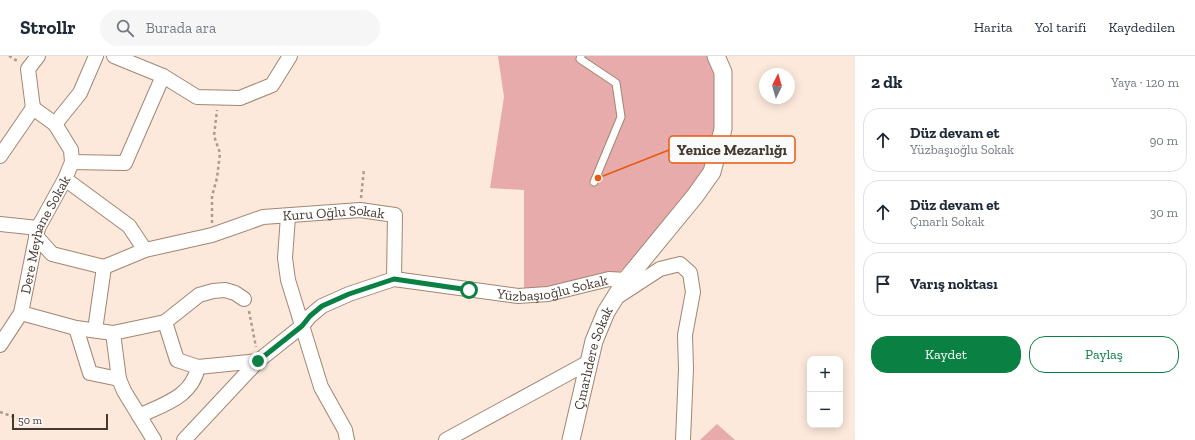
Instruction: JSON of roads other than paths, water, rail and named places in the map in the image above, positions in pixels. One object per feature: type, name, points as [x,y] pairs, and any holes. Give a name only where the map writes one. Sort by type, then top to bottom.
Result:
[{"type":"street","points":[[0,156],[33,108],[28,69],[38,56]]},
{"type":"street","points":[[33,108],[55,124],[80,93],[96,56]]},
{"type":"street","points":[[114,56],[163,76],[197,97],[218,98],[240,98],[272,85],[290,56]]},
{"type":"street","name":"Çınarlıdere Sokak","points":[[571,440],[594,341],[606,312],[626,280],[695,196],[712,172],[723,129],[723,72],[716,56]]},
{"type":"street","points":[[72,162],[125,163],[163,76]]},
{"type":"street","name":"Dere Meyhane Sokak","points":[[0,345],[21,313],[37,232],[65,180],[72,162],[71,150],[55,124]]},
{"type":"street","points":[[65,180],[129,226],[145,250]]},
{"type":"street","name":"Kuru Oğlu Sokak","points":[[104,268],[145,250],[212,235],[264,217],[360,210],[395,215],[394,279]]},
{"type":"street","points":[[288,216],[285,245],[286,269],[321,387],[345,430],[347,440]]},
{"type":"street","points":[[0,224],[37,232],[52,254],[104,268],[95,330]]},
{"type":"street","points":[[614,298],[660,269],[680,264],[690,273],[693,292],[685,335],[686,369],[683,440]]},
{"type":"street","name":"Yüzbaşıoğlu Sokak","points":[[184,440],[258,361],[302,326],[310,316],[322,306],[349,294],[394,279],[518,296],[548,294],[609,280],[626,280]]},
{"type":"street","points":[[21,313],[76,328],[113,333],[165,322],[200,296],[213,291],[225,290],[244,299]]},
{"type":"street","points":[[165,322],[177,360],[198,366],[258,361]]},
{"type":"street","points":[[76,328],[90,373],[119,379]]},
{"type":"street","points":[[113,333],[119,379],[154,440]]},
{"type":"street","points":[[446,440],[589,362]]},
{"type":"street","points":[[139,416],[187,391],[196,377],[198,366]]},
{"type":"lane","points":[[581,56],[580,59],[616,83],[621,117],[594,182]]},
{"type":"place","name":"Yenice Mezarlığı","points":[[598,178]]}]
